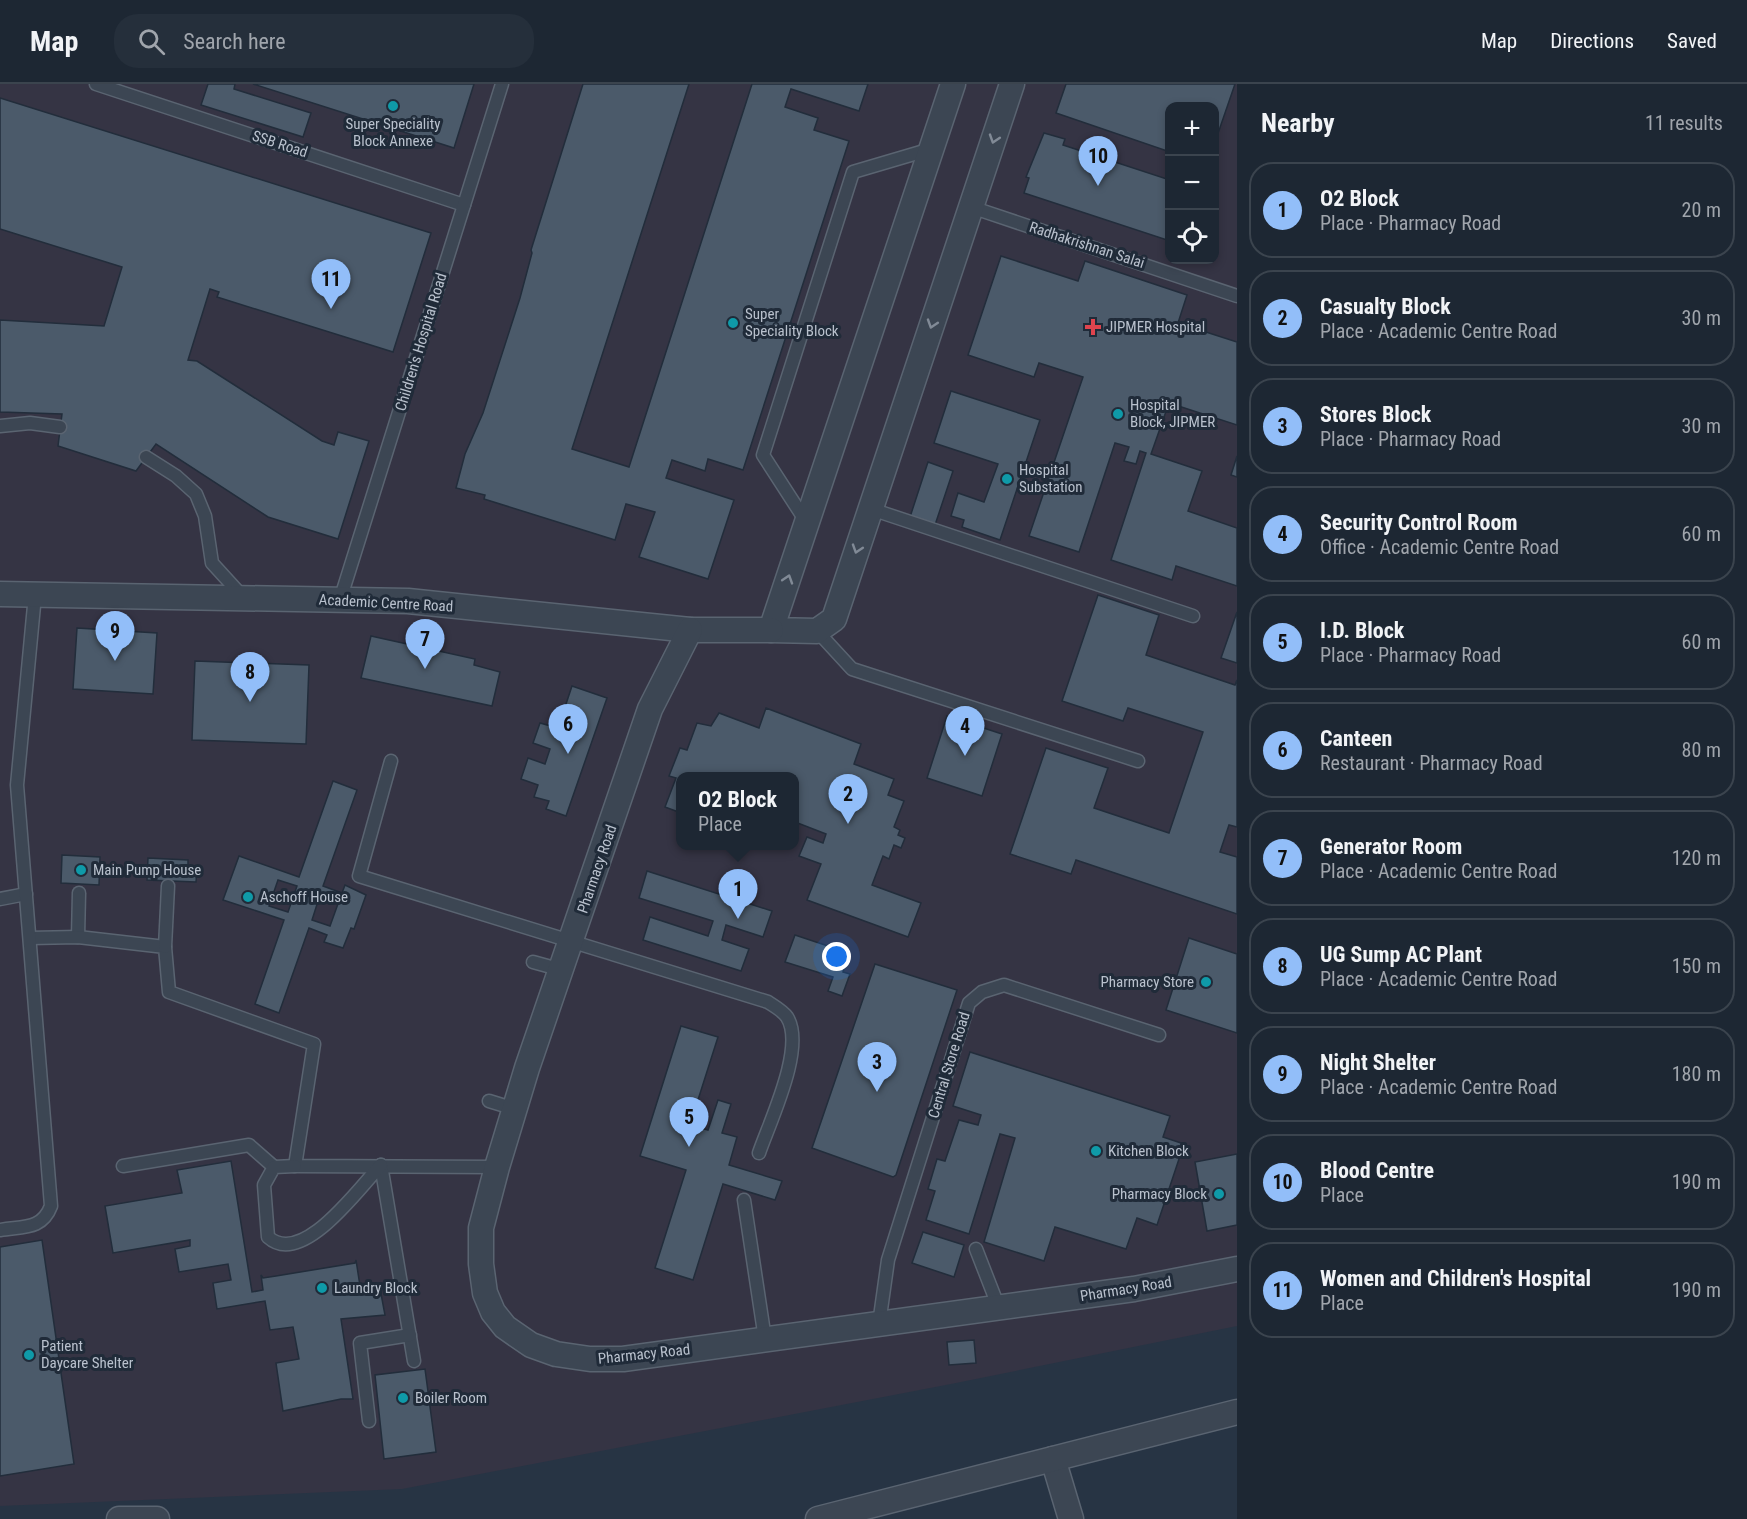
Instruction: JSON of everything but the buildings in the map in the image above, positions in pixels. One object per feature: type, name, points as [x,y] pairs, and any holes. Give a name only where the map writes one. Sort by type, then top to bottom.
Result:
[{"type":"street","points":[[771,630],[954,84]]},
{"type":"street","points":[[816,631],[834,619],[1012,84]]},
{"type":"street","name":"Academic Centre Road","points":[[0,594],[408,602],[690,630],[816,631]]},
{"type":"street","name":"Pharmacy Road","points":[[690,630],[650,709],[497,1167],[482,1228],[481,1264],[485,1293],[493,1312],[505,1327],[531,1345],[556,1354],[590,1359],[623,1359],[1134,1289],[1237,1269]]},
{"type":"street","points":[[818,1519],[1237,1412]]},
{"type":"street","points":[[1053,1459],[1071,1519]]},
{"type":"street","points":[[119,1519],[147,1517],[157,1519]]},
{"type":"lane","name":"SSB Road","points":[[96,84],[464,205]]},
{"type":"lane","name":"Children's Hospital Road","points":[[340,600],[502,84]]},
{"type":"lane","points":[[807,523],[763,455],[853,172],[932,149]]},
{"type":"lane","name":"Radhakrishnan Salai","points":[[971,207],[1237,296]]},
{"type":"lane","points":[[0,426],[30,423],[60,427]]},
{"type":"lane","points":[[146,456],[176,476],[196,494],[205,516],[212,563],[243,598]]},
{"type":"lane","points":[[871,509],[1193,616]]},
{"type":"lane","points":[[0,1230],[40,1224],[47,1218],[51,1206],[17,785],[35,595]]},
{"type":"lane","points":[[816,631],[852,669],[1138,761]]},
{"type":"lane","points":[[391,761],[359,876],[572,939],[768,1002],[787,1016],[794,1036],[789,1065],[759,1153]]},
{"type":"lane","points":[[168,886],[165,947],[169,992],[314,1044],[294,1166]]},
{"type":"lane","points":[[78,937],[79,893]]},
{"type":"lane","points":[[0,899],[27,894]]},
{"type":"lane","points":[[30,938],[78,937],[165,947]]},
{"type":"lane","points":[[533,962],[562,970]]},
{"type":"lane","name":"Central Store Road","points":[[879,1324],[888,1260],[969,1003],[982,992],[1004,985],[1159,1035]]},
{"type":"lane","points":[[489,1101],[515,1109]]},
{"type":"lane","points":[[123,1166],[249,1144],[274,1167],[381,1165],[497,1167]]},
{"type":"lane","points":[[274,1167],[264,1185],[268,1237],[277,1245],[287,1247],[318,1232],[381,1165]]},
{"type":"lane","points":[[381,1165],[414,1361]]},
{"type":"lane","points":[[744,1200],[765,1339]]},
{"type":"lane","points":[[976,1249],[999,1308]]},
{"type":"lane","points":[[369,1421],[360,1342],[410,1335]]},
{"type":"shaded area","points":[[0,84],[1237,84],[1237,1326],[951,1384],[402,1489],[0,1506]]},
{"type":"place","name":"Super Speciality Block Annexe","points":[[393,106]]},
{"type":"place","name":"Blood Centre","points":[[1098,186]]},
{"type":"place","name":"Women and Children's Hospital","points":[[331,309]]},
{"type":"place","name":"Super Speciality Block","points":[[733,323]]},
{"type":"place","name":"JIPMER Hospital","points":[[1093,327]]},
{"type":"place","name":"Hospital Block, JIPMER","points":[[1118,414]]},
{"type":"place","name":"Hospital Substation","points":[[1007,479]]},
{"type":"place","name":"Night Shelter","points":[[115,661]]},
{"type":"place","name":"Generator Room","points":[[425,669]]},
{"type":"place","name":"UG Sump AC Plant","points":[[250,702]]},
{"type":"place","name":"Canteen","points":[[568,754]]},
{"type":"place","name":"Security Control Room","points":[[965,756]]},
{"type":"place","name":"Casualty Block","points":[[848,824]]},
{"type":"place","name":"Main Pump House","points":[[81,870]]},
{"type":"place","name":"Aschoff House","points":[[248,897]]},
{"type":"place","name":"O2 Block","points":[[738,919]]},
{"type":"place","name":"Pharmacy Store","points":[[1206,982]]},
{"type":"place","name":"Stores Block","points":[[877,1092]]},
{"type":"place","name":"I.D. Block","points":[[689,1147]]},
{"type":"place","name":"Kitchen Block","points":[[1096,1151]]},
{"type":"place","name":"Pharmacy Block","points":[[1219,1194]]},
{"type":"place","name":"Laundry Block","points":[[322,1288]]},
{"type":"place","name":"Patient Daycare Shelter","points":[[29,1355]]},
{"type":"place","name":"Boiler Room","points":[[403,1398]]}]
